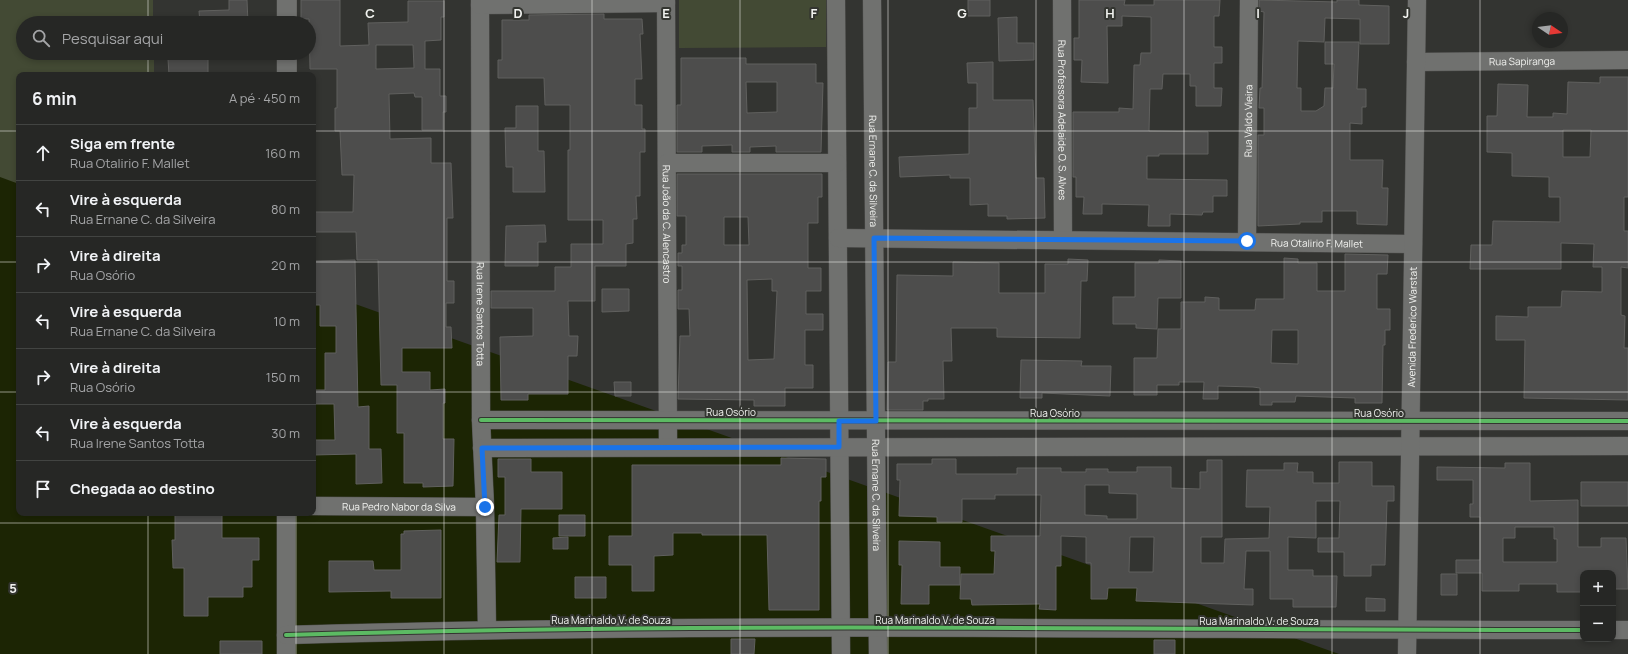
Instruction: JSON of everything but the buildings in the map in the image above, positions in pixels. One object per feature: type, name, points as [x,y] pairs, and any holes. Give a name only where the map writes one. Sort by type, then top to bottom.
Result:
[{"type":"street","points":[[286,0],[286,16]]},
{"type":"street","points":[[836,0],[841,654]]},
{"type":"street","name":"Rua Ernane C. da Silveira","points":[[872,0],[878,654]]},
{"type":"street","name":"Rua Professora Adelaide O. S. Alves","points":[[1062,0],[1063,240]]},
{"type":"street","name":"Rua Valdo Vieira","points":[[1247,241],[1250,0]]},
{"type":"street","name":"Avenida Frederico Warstat","points":[[1407,654],[1417,0]]},
{"type":"street","points":[[480,2],[666,1]]},
{"type":"street","name":"Rua João da C. Alencastro","points":[[666,1],[668,447]]},
{"type":"street","name":"Rua Irene Santos Totta","points":[[480,2],[481,420],[485,507],[487,629]]},
{"type":"street","points":[[286,60],[286,72]]},
{"type":"street","name":"Rua Sapiranga","points":[[1416,62],[1628,60]]},
{"type":"street","points":[[667,163],[837,163]]},
{"type":"street","name":"Rua Otalirio F. Mallet","points":[[838,238],[1247,241],[1413,244]]},
{"type":"street","name":"Rua Osório","points":[[481,420],[1628,421]]},
{"type":"street","points":[[1235,421],[1235,446]]},
{"type":"street","points":[[1533,421],[1534,446]]},
{"type":"street","points":[[482,448],[1628,446]]},
{"type":"street","name":"Rua Pedro Nabor da Silva","points":[[316,506],[485,507]]},
{"type":"street","points":[[286,516],[286,654]]},
{"type":"street","name":"Rua Marinaldo V. de Souza","points":[[286,635],[487,629],[878,628],[1580,630]]},
{"type":"street","points":[[1616,630],[1628,630]]},
{"type":"shaded area","points":[[0,0],[153,0],[153,16],[16,16],[16,60],[154,60],[154,72],[16,72],[16,516],[19,516],[0,654]]},
{"type":"shaded area","points":[[679,0],[826,0],[826,47],[679,48]]},
{"type":"shaded area","points":[[0,177],[16,183],[16,516],[316,516],[316,290],[1339,654],[0,654]]},
{"type":"cycle path","points":[[481,420],[1628,421]]},
{"type":"cycle path","points":[[286,635],[448,631],[772,628],[1580,630]]},
{"type":"route","points":[[485,507],[482,448],[839,447],[839,421],[876,421],[874,238],[1247,241]]}]
